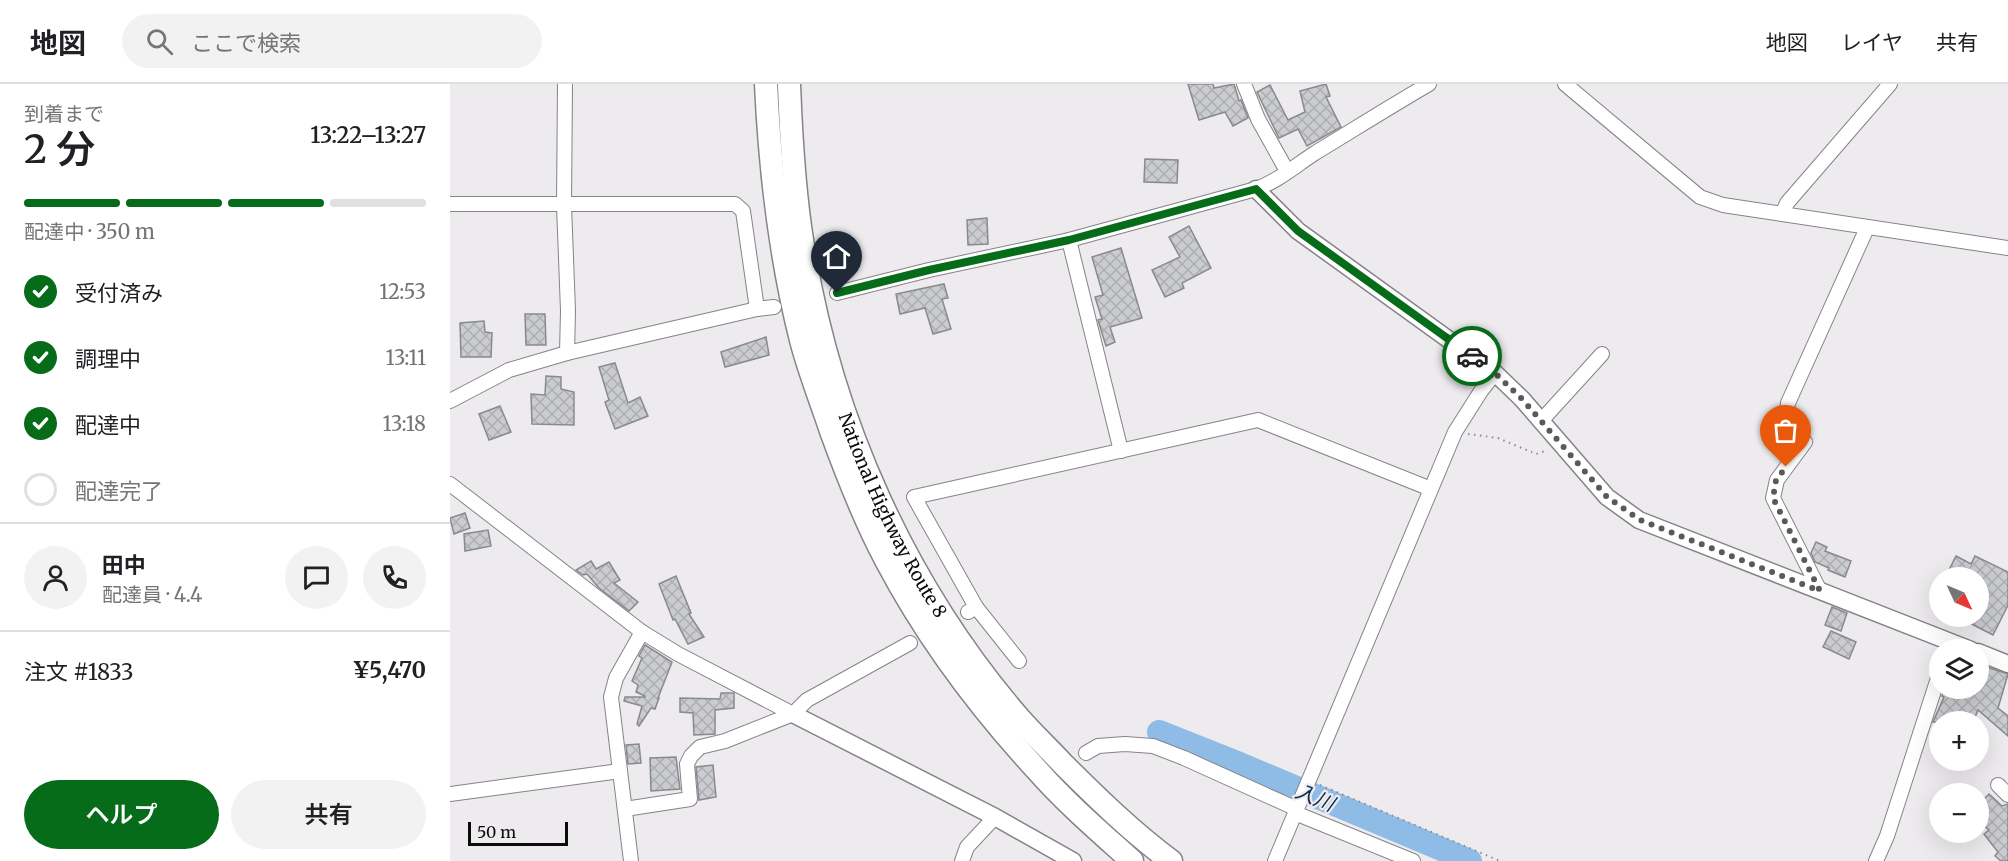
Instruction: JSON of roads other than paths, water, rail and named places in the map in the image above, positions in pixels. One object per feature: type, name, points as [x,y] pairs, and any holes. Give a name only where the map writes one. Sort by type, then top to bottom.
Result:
[{"type":"highway","name":"National Highway Route 8","points":[[766,84],[777,217],[795,312],[817,389],[861,509],[886,561],[919,617],[972,691],[1044,778],[1072,807],[1132,861]]},
{"type":"highway","name":"National Highway Route 8","points":[[789,84],[794,177],[802,246],[812,292],[834,377],[884,512],[926,588],[967,650],[1019,718],[1089,790],[1171,861]]},
{"type":"street","points":[[565,84],[564,205],[568,311],[567,352]]},
{"type":"street","points":[[1244,84],[1258,119],[1287,171]]},
{"type":"street","points":[[837,293],[929,270],[1069,240],[1256,189],[1275,181],[1287,171],[1430,84]]},
{"type":"street","points":[[1564,84],[1700,197],[1723,205],[2008,248]]},
{"type":"street","points":[[1782,214],[1787,203],[1890,84]]},
{"type":"street","points":[[1256,189],[1298,231],[1495,373],[1541,421],[1607,497],[1640,520],[1934,639]]},
{"type":"street","points":[[450,204],[735,204],[743,211],[757,309]]},
{"type":"street","points":[[1820,591],[1773,498],[1776,480],[1805,442],[1786,420],[1788,403],[1867,228]]},
{"type":"street","points":[[1069,240],[1121,451]]},
{"type":"street","points":[[450,401],[509,370],[567,352],[774,307]]},
{"type":"street","points":[[1541,421],[1602,354]]},
{"type":"street","points":[[1275,861],[1455,432],[1495,373]]},
{"type":"street","points":[[1018,661],[972,609],[914,497],[1258,420],[1431,489]]},
{"type":"street","points":[[450,484],[642,632],[678,654],[995,817],[1074,861]]},
{"type":"street","points":[[631,861],[611,697],[616,678],[642,632]]},
{"type":"street","points":[[625,809],[690,799],[687,764],[700,747],[725,741],[793,714],[807,700],[910,643]]},
{"type":"street","points":[[1989,656],[2008,664]]},
{"type":"street","points":[[1876,861],[1887,836],[1931,699]]},
{"type":"street","points":[[1086,753],[1098,746],[1125,744],[1153,746],[1413,861]]},
{"type":"street","points":[[450,794],[620,771]]},
{"type":"street","points":[[1998,785],[2008,795]]},
{"type":"street","points":[[962,861],[967,847],[995,817]]},
{"type":"waterway","name":"入川","points":[[1159,732],[1470,861]]}]
